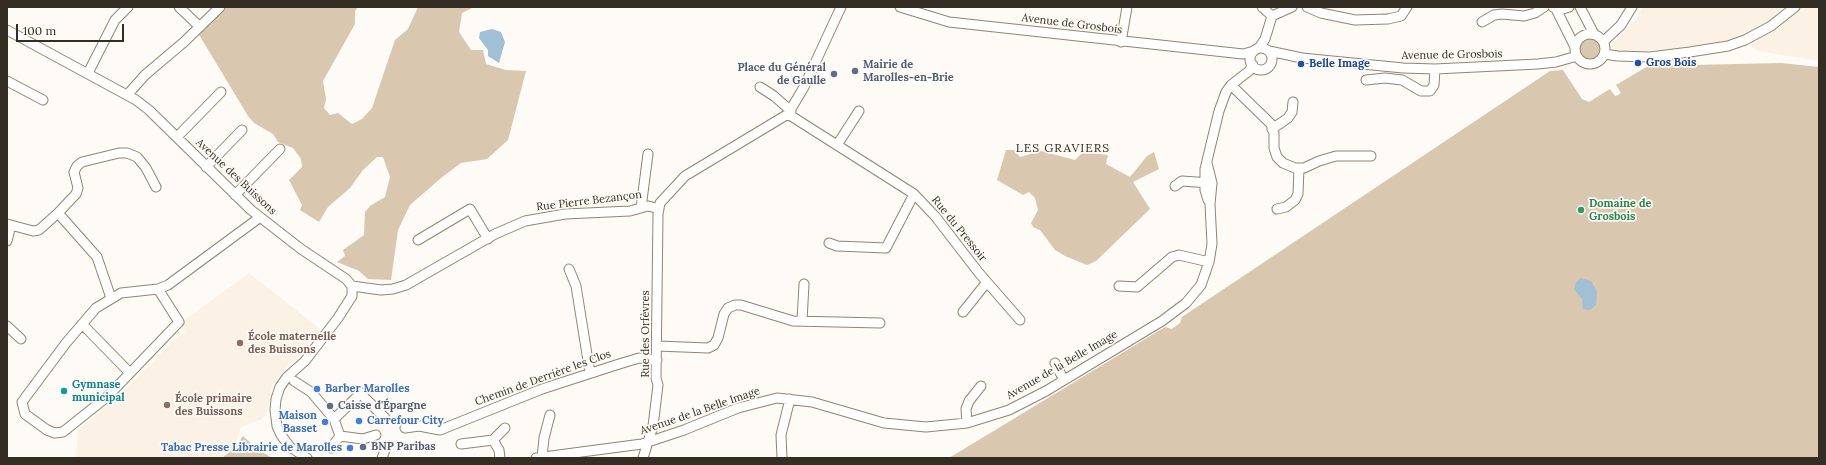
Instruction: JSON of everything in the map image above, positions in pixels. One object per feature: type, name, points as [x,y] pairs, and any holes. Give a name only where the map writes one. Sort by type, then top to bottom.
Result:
[{"type":"street","points":[[88,73],[115,20],[128,7]]},
{"type":"street","points":[[179,7],[200,27]]},
{"type":"street","points":[[128,94],[145,75],[200,27],[220,7]]},
{"type":"street","points":[[659,209],[664,199],[685,176],[789,112],[804,87],[841,7]]},
{"type":"street","name":"Avenue de Grosbois","points":[[900,7],[948,22],[1121,42],[1243,54],[1263,48],[1302,58],[1404,68],[1435,69],[1538,64],[1566,60],[1577,56]]},
{"type":"street","points":[[1121,42],[1128,7]]},
{"type":"street","points":[[1262,7],[1272,16]]},
{"type":"street","points":[[1272,16],[1292,7]]},
{"type":"street","points":[[1307,7],[1321,13],[1355,20],[1388,19],[1401,16],[1407,7]]},
{"type":"street","points":[[1482,22],[1494,15],[1502,14],[1524,16],[1534,13],[1544,7]]},
{"type":"street","points":[[1554,8],[1564,10],[1569,7]]},
{"type":"street","points":[[1580,7],[1594,34],[1604,41]]},
{"type":"street","points":[[1604,41],[1621,25],[1632,7]]},
{"type":"street","points":[[1605,54],[1616,56],[1650,56],[1728,46],[1744,40],[1771,26],[1795,7]]},
{"type":"street","points":[[1554,8],[1575,47],[1577,56],[1585,63],[1592,64],[1599,62],[1638,60],[1650,56]]},
{"type":"street","points":[[1252,63],[1252,55],[1263,48],[1272,16]]},
{"type":"street","name":"Avenue des Buissons","points":[[7,30],[128,94],[150,110],[259,218],[346,279],[352,286]]},
{"type":"street","points":[[1575,47],[1580,38],[1584,35],[1594,34]]},
{"type":"street","points":[[1599,62],[1605,54],[1604,41]]},
{"type":"street","points":[[1243,54],[1262,70],[1268,68],[1272,57],[1263,48]]},
{"type":"street","name":"Avenue de Grosbois","points":[[1271,63],[1280,60],[1302,58]]},
{"type":"street","name":"Avenue de la Belle Image","points":[[539,457],[632,446],[684,430],[738,408],[760,401],[777,398],[812,402],[884,423],[926,427],[967,424],[1009,410],[1029,401],[1162,321],[1186,303],[1201,285],[1209,262],[1212,244],[1210,204],[1205,190],[1208,183],[1205,169],[1208,163],[1222,102],[1233,87],[1249,71],[1252,63]]},
{"type":"street","points":[[1366,80],[1385,78],[1402,80],[1422,91],[1430,91],[1434,85],[1435,69]]},
{"type":"street","name":"Avenue de la Belle Image","points":[[1233,87],[1262,70]]},
{"type":"street","points":[[7,81],[43,100]]},
{"type":"street","name":"Rue du Pressoir","points":[[760,87],[774,96],[789,112],[837,145],[914,194],[935,216],[987,282],[1020,320]]},
{"type":"street","points":[[1233,87],[1271,124],[1274,148],[1277,156],[1284,163],[1299,168],[1304,168],[1319,161],[1336,156],[1371,156]]},
{"type":"street","points":[[177,137],[221,92]]},
{"type":"street","points":[[1272,129],[1288,118],[1292,112],[1293,102]]},
{"type":"street","points":[[837,145],[859,111]]},
{"type":"street","points":[[206,166],[242,130]]},
{"type":"street","points":[[235,195],[280,149]]},
{"type":"street","points":[[7,241],[9,225],[33,231],[40,230],[58,213],[76,194],[78,188],[74,172],[77,166],[82,162],[119,153],[127,153],[137,157],[146,168],[156,187]]},
{"type":"street","points":[[641,208],[648,154]]},
{"type":"street","points":[[1277,209],[1286,207],[1295,200],[1298,194],[1299,168]]},
{"type":"street","points":[[1175,186],[1182,181],[1208,183]]},
{"type":"street","points":[[829,243],[837,246],[886,248],[914,194]]},
{"type":"street","name":"Rue Pierre Bezançon","points":[[352,286],[381,290],[393,289],[406,285],[510,226],[548,216],[630,211],[653,207],[659,209]]},
{"type":"street","points":[[418,240],[470,209],[488,239]]},
{"type":"street","name":"Rue des Orfèvres","points":[[643,458],[657,404],[659,209]]},
{"type":"street","points":[[58,213],[97,257],[111,298]]},
{"type":"street","points":[[158,288],[179,322],[108,396],[63,432],[55,433],[47,430],[25,414],[22,402],[36,382],[96,308],[121,293],[158,288],[168,284],[259,218]]},
{"type":"street","points":[[1119,286],[1137,287],[1172,257],[1180,255],[1209,262]]},
{"type":"street","points":[[569,269],[576,286],[590,373]]},
{"type":"street","points":[[963,312],[987,282]]},
{"type":"street","points":[[802,321],[804,284]]},
{"type":"street","points":[[306,458],[290,446],[281,435],[277,426],[275,410],[276,399],[280,387],[287,377],[305,361],[338,318],[352,296],[352,286]]},
{"type":"street","points":[[657,346],[708,348],[714,345],[718,338],[724,314],[728,308],[735,305],[741,305],[787,320],[880,323]]},
{"type":"street","points":[[82,324],[130,373]]},
{"type":"street","points":[[7,326],[21,339]]},
{"type":"street","name":"Chemin de Derrière les Clos","points":[[405,428],[419,426],[440,430],[542,389],[590,373],[639,358],[657,360]]},
{"type":"street","points":[[1055,363],[1064,380]]},
{"type":"street","points":[[294,382],[311,392],[334,419],[340,436]]},
{"type":"street","points":[[967,424],[966,409],[969,401],[981,386]]},
{"type":"street","points":[[334,419],[360,392],[385,418]]},
{"type":"street","points":[[782,458],[781,435],[790,399]]},
{"type":"street","points":[[539,457],[550,415]]},
{"type":"street","points":[[461,444],[493,440],[505,428]]},
{"type":"street","points":[[340,436],[363,439],[376,435]]},
{"type":"street","points":[[331,448],[340,436]]},
{"type":"street","points":[[493,440],[499,450],[500,458]]},
{"type":"street","points":[[382,458],[386,447]]},
{"type":"shaded area","points":[[224,7],[358,7],[355,11],[355,24],[323,81],[326,99],[324,108],[330,115],[338,113],[352,124],[362,119],[372,108],[395,40],[408,29],[418,7],[474,7],[462,13],[459,32],[471,50],[483,50],[486,64],[506,70],[526,71],[508,140],[487,159],[461,163],[410,205],[398,230],[391,280],[368,279],[359,271],[337,262],[345,256],[343,250],[364,235],[365,212],[370,206],[385,197],[390,177],[383,157],[377,157],[363,170],[350,188],[328,207],[319,222],[300,210],[302,205],[289,180],[302,167],[301,159],[293,148],[278,142],[273,134],[254,123],[248,116],[198,33]]},
{"type":"shaded area","points":[[1643,7],[1819,7],[1819,61],[1757,51],[1743,35],[1713,45],[1636,52],[1616,53],[1612,51],[1610,47],[1636,19]]},
{"type":"shaded area","points":[[1586,39],[1594,39],[1600,45],[1600,53],[1594,59],[1586,59],[1580,53],[1580,45]]},
{"type":"shaded area","name":"Domaine de Grosbois","points":[[1781,63],[1819,67],[1819,458],[949,458],[1165,327],[1172,329],[1180,323],[1182,317],[1550,71],[1563,70],[1582,99],[1589,102],[1610,89],[1615,96],[1618,95],[1621,93],[1616,85],[1648,66]]},
{"type":"shaded area","points":[[1006,150],[1014,150],[1020,157],[1041,151],[1075,160],[1083,152],[1108,155],[1106,164],[1130,177],[1147,156],[1154,152],[1159,169],[1133,182],[1150,209],[1096,261],[1087,265],[1065,256],[1055,250],[1040,230],[1033,227],[1031,223],[1038,210],[1035,198],[1029,192],[1023,195],[997,180]]},
{"type":"shaded area","points":[[249,273],[320,329],[300,356],[288,365],[272,386],[267,412],[262,419],[241,427],[234,450],[222,458],[76,458],[78,430],[109,404],[107,400],[121,388],[125,389],[156,360],[178,336],[185,334],[182,322]]},
{"type":"shaded area","points":[[243,436],[256,448],[272,458],[222,458],[234,449]]},
{"type":"water","points":[[492,29],[501,32],[505,42],[499,63],[488,56],[488,50],[479,38],[480,32]]},
{"type":"water","points":[[1581,278],[1591,281],[1597,291],[1596,305],[1590,310],[1583,309],[1582,299],[1574,289],[1576,282]]},
{"type":"place","name":"Gros Bois","points":[[1638,63]]},
{"type":"place","name":"Belle Image","points":[[1301,64]]},
{"type":"place","name":"Mairie de Marolles-en-Brie","points":[[855,71]]},
{"type":"place","name":"Place du Général de Gaulle","points":[[834,74]]},
{"type":"place","name":"Domaine de Grosbois","points":[[1581,210]]},
{"type":"place","name":"École maternelle des Buissons","points":[[240,343]]},
{"type":"place","name":"Barber Marolles","points":[[317,389]]},
{"type":"place","name":"Gymnase municipal","points":[[64,391]]},
{"type":"place","name":"École primaire des Buissons","points":[[167,405]]},
{"type":"place","name":"Caisse d'Épargne","points":[[330,406]]},
{"type":"place","name":"Carrefour City","points":[[359,421]]},
{"type":"place","name":"Maison Basset","points":[[325,422]]},
{"type":"place","name":"BNP Paribas","points":[[363,447]]},
{"type":"place","name":"Tabac Presse Librairie de Marolles","points":[[350,448]]},
{"type":"district","name":"LES GRAVIERS","points":[[1063,149]]}]
